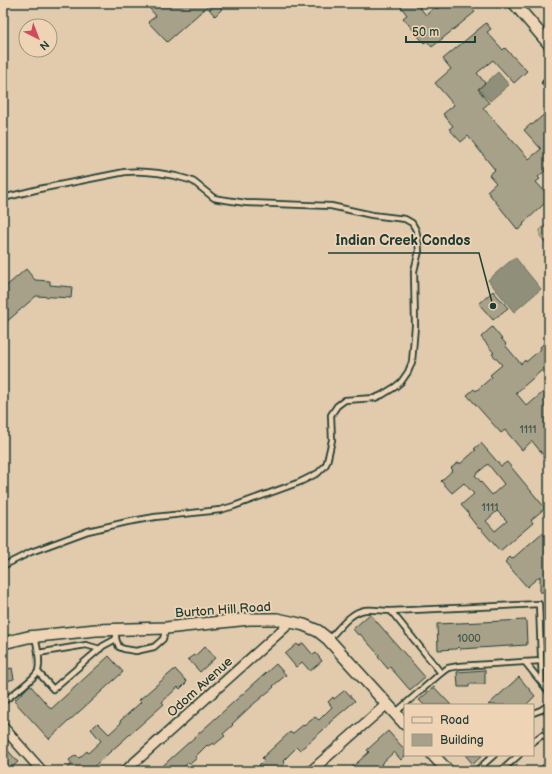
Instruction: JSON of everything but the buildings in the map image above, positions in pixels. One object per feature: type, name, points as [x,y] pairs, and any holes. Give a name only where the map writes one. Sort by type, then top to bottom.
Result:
[{"type":"street","points":[[514,3],[549,44]]},
{"type":"street","name":"Burton Hill Road","points":[[3,643],[35,636],[96,630],[116,634],[249,619],[277,619],[304,625],[318,631],[328,639],[404,723]]},
{"type":"street","name":"Odom Avenue","points":[[125,771],[292,622]]},
{"type":"street","points":[[311,771],[387,704]]},
{"type":"street","points":[[3,727],[42,771]]},
{"type":"street","points":[[434,756],[448,771]]},
{"type":"lane","points":[[3,198],[39,189],[125,172],[132,171],[153,173],[190,180],[214,198],[219,199],[246,203],[331,206],[372,215],[405,220],[412,223],[414,226],[419,251],[414,272],[415,326],[412,362],[408,372],[396,387],[382,395],[375,398],[345,400],[337,406],[331,415],[332,440],[327,462],[318,473],[300,482],[220,510],[155,517],[88,531],[31,552],[3,566]]},
{"type":"lane","points":[[328,639],[353,615],[366,610],[391,611],[539,604],[542,683]]},
{"type":"lane","points":[[391,611],[441,673]]},
{"type":"lane","points":[[116,634],[119,647],[136,651],[154,647],[163,639],[166,628]]},
{"type":"lane","points":[[38,672],[53,689],[116,634]]},
{"type":"lane","points":[[3,702],[32,679],[38,672],[39,661],[35,636]]},
{"type":"lane","points":[[38,653],[86,645],[100,649]]},
{"type":"lane","points":[[405,704],[448,668],[541,661]]},
{"type":"lane","points":[[525,662],[549,692]]},
{"type":"lane","points":[[395,713],[404,705]]},
{"type":"lane","points":[[534,713],[549,705]]},
{"type":"lane","points":[[534,741],[542,735],[549,737]]},
{"type":"lane","points":[[476,771],[493,756]]},
{"type":"lane","points":[[501,771],[518,756]]},
{"type":"shaded area","points":[[498,72],[509,85],[490,101],[479,89]]},
{"type":"shaded area","points":[[549,222],[549,247],[540,236],[540,230]]},
{"type":"shaded area","points":[[515,257],[541,289],[514,312],[488,280]]},
{"type":"place","name":"Indian Creek Condos","points":[[493,306]]}]
